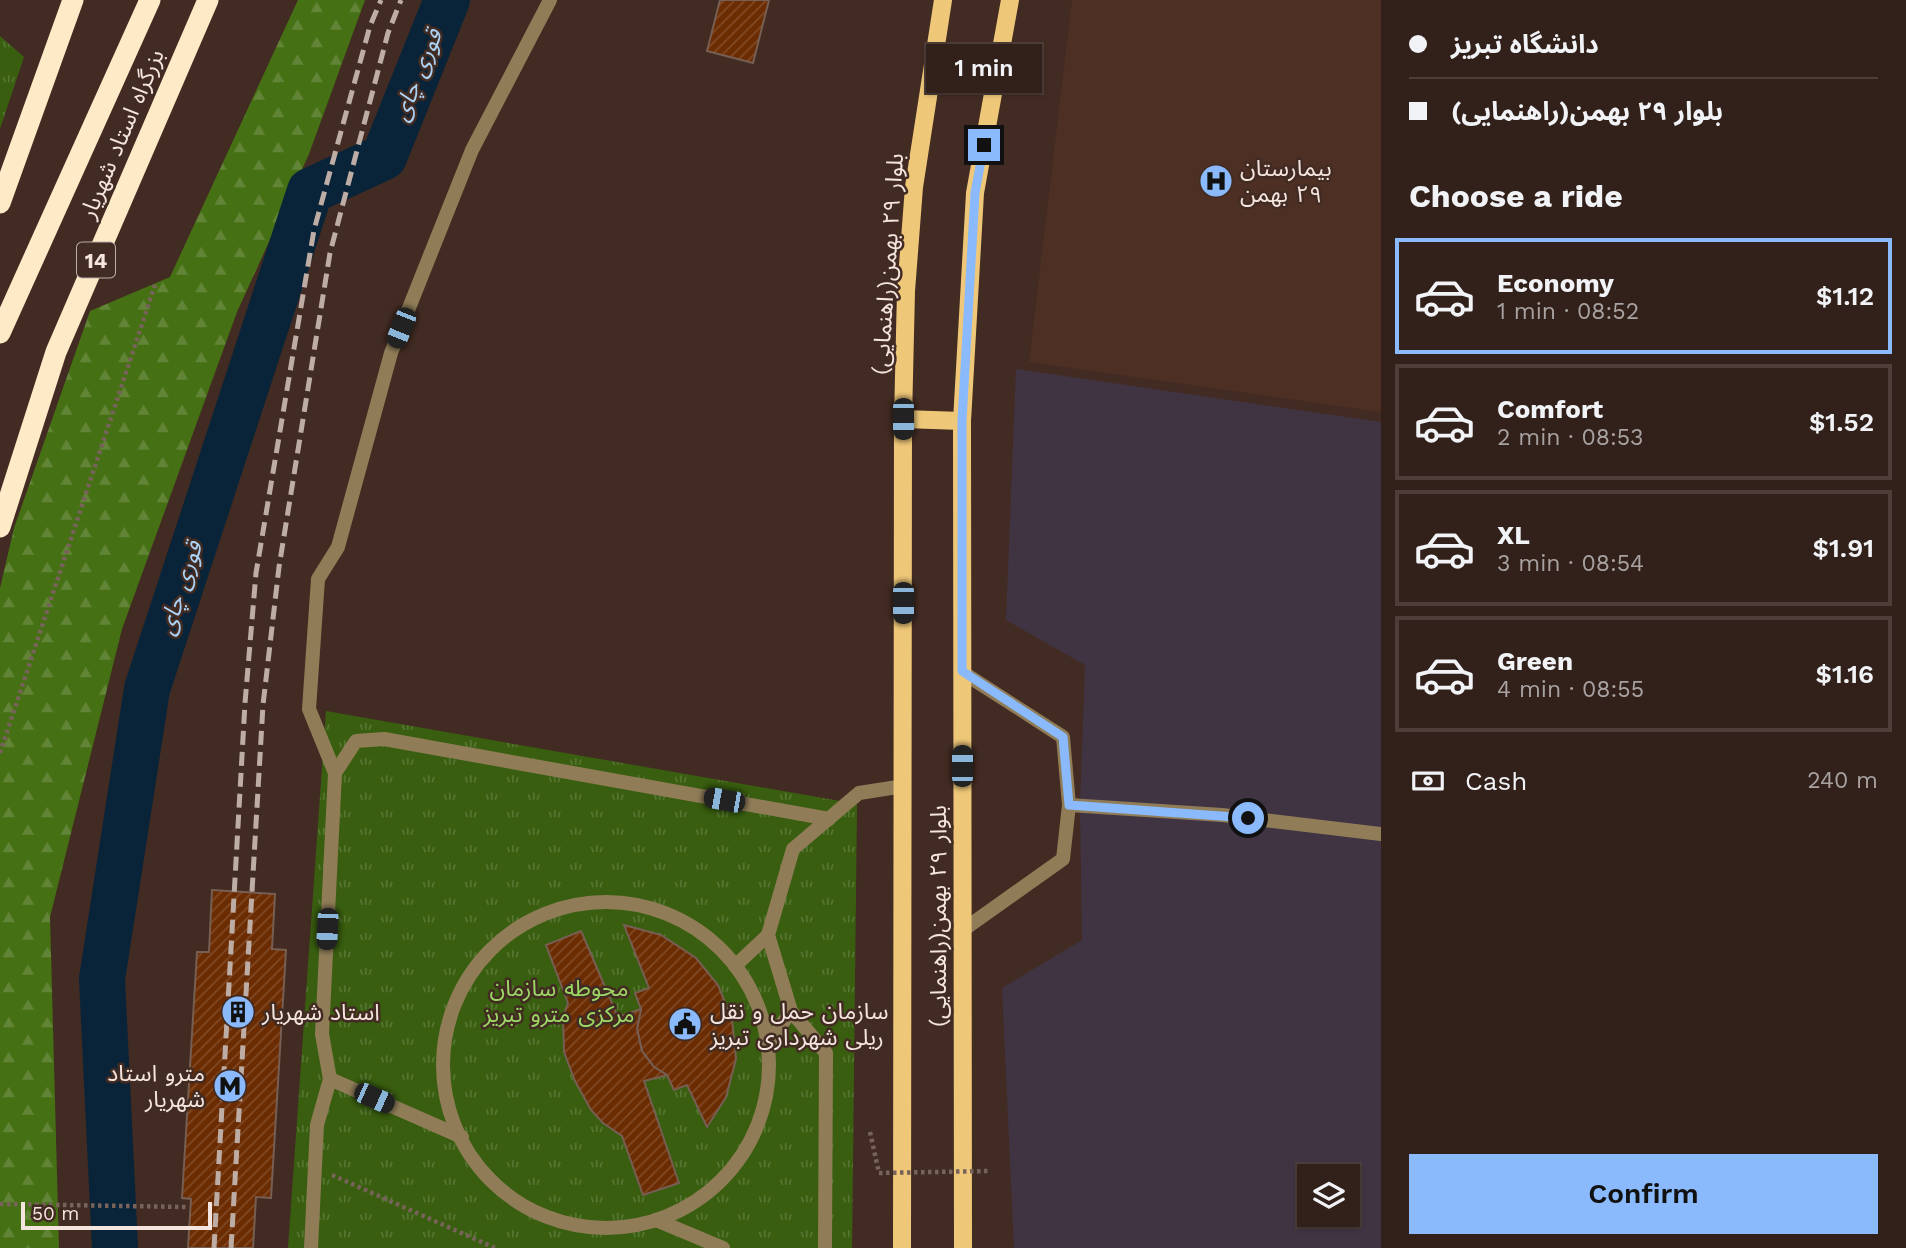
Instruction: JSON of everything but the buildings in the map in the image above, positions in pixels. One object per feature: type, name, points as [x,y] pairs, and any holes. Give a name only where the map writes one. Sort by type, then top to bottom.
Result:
[{"type":"highway","points":[[0,203],[73,0]]},
{"type":"highway","name":"بزرگراه استاد شهریار","points":[[0,333],[150,0]]},
{"type":"highway","name":"بزرگراه استاد شهریار","points":[[0,527],[56,352],[208,0]]},
{"type":"main road","name":"بلوار ٢٩ بهمن(راهنمایی)","points":[[902,1248],[903,419],[906,291],[914,187],[943,0]]},
{"type":"main road","name":"بلوار ٢٩ بهمن(راهنمایی)","points":[[963,1248],[962,421],[975,193],[1010,0]]},
{"type":"main road","points":[[903,419],[962,421]]},
{"type":"street","points":[[310,1248],[317,1125],[330,1079],[322,1034],[335,773],[309,709],[318,579],[338,547],[391,353],[462,176],[550,0]]},
{"type":"street","points":[[962,671],[1063,737],[1069,805],[1063,859],[963,930]]},
{"type":"street","points":[[335,773],[356,741],[384,739],[829,819]]},
{"type":"street","points":[[735,966],[768,934],[793,849],[859,793],[904,786]]},
{"type":"street","points":[[1069,805],[1222,815],[1381,834]]},
{"type":"street","points":[[618,900],[669,913],[714,940],[748,981],[767,1030],[768,1044],[769,1086],[753,1139],[720,1184],[673,1216],[619,1229],[563,1224],[513,1199],[473,1160],[449,1109],[442,1057],[453,1006],[479,960],[518,926],[566,905],[618,900]]},
{"type":"street","points":[[768,934],[791,1011],[826,1053],[825,1248]]},
{"type":"street","points":[[768,1044],[791,1011]]},
{"type":"street","points":[[330,1079],[462,1137]]},
{"type":"street","points":[[656,1220],[723,1248]]},
{"type":"path","points":[[0,753],[155,285]]},
{"type":"path","points":[[870,1132],[879,1174],[988,1171]]},
{"type":"path","points":[[327,1173],[495,1248]]},
{"type":"path","points":[[0,1204],[186,1207]]},
{"type":"shaded area","name":"بیمارستان ٢٩ بهمن","points":[[1072,0],[1381,0],[1381,412],[1029,362]]},
{"type":"shaded area","points":[[1016,369],[1381,422],[1381,1248],[1014,1248],[1002,988],[1082,940],[1080,805],[1085,665],[1006,620]]},
{"type":"green space","points":[[298,0],[365,0],[309,154],[237,312],[122,629],[50,917],[59,1248],[0,1248],[0,588],[14,528],[90,311],[170,277]]},
{"type":"green space","points":[[0,36],[24,57],[0,129]]},
{"type":"green space","name":"محوطه سازمان مرکزی مترو تبریز","points":[[326,711],[857,804],[852,1248],[288,1248]]},
{"type":"waterway","name":"قوری چای","points":[[115,1248],[102,979],[147,689],[310,191],[384,157],[447,0]]},
{"type":"railway","points":[[214,1248],[245,703],[256,573],[314,230],[370,26],[381,0]]},
{"type":"railway","points":[[231,1248],[263,705],[279,567],[330,253],[388,33],[401,0]]},
{"type":"place","name":"بیمارستان ٢٩ بهمن","points":[[1216,181]]},
{"type":"place","name":"استاد شهریار","points":[[238,1012]]},
{"type":"place","name":"سازمان حمل و نقل ریلی شهرداری تبریز","points":[[685,1024]]},
{"type":"place","name":"مترو استاد شهریار","points":[[230,1086]]},
{"type":"route","points":[[984,145],[975,193],[962,421],[962,671],[1063,737],[1069,805],[1248,818]]}]
